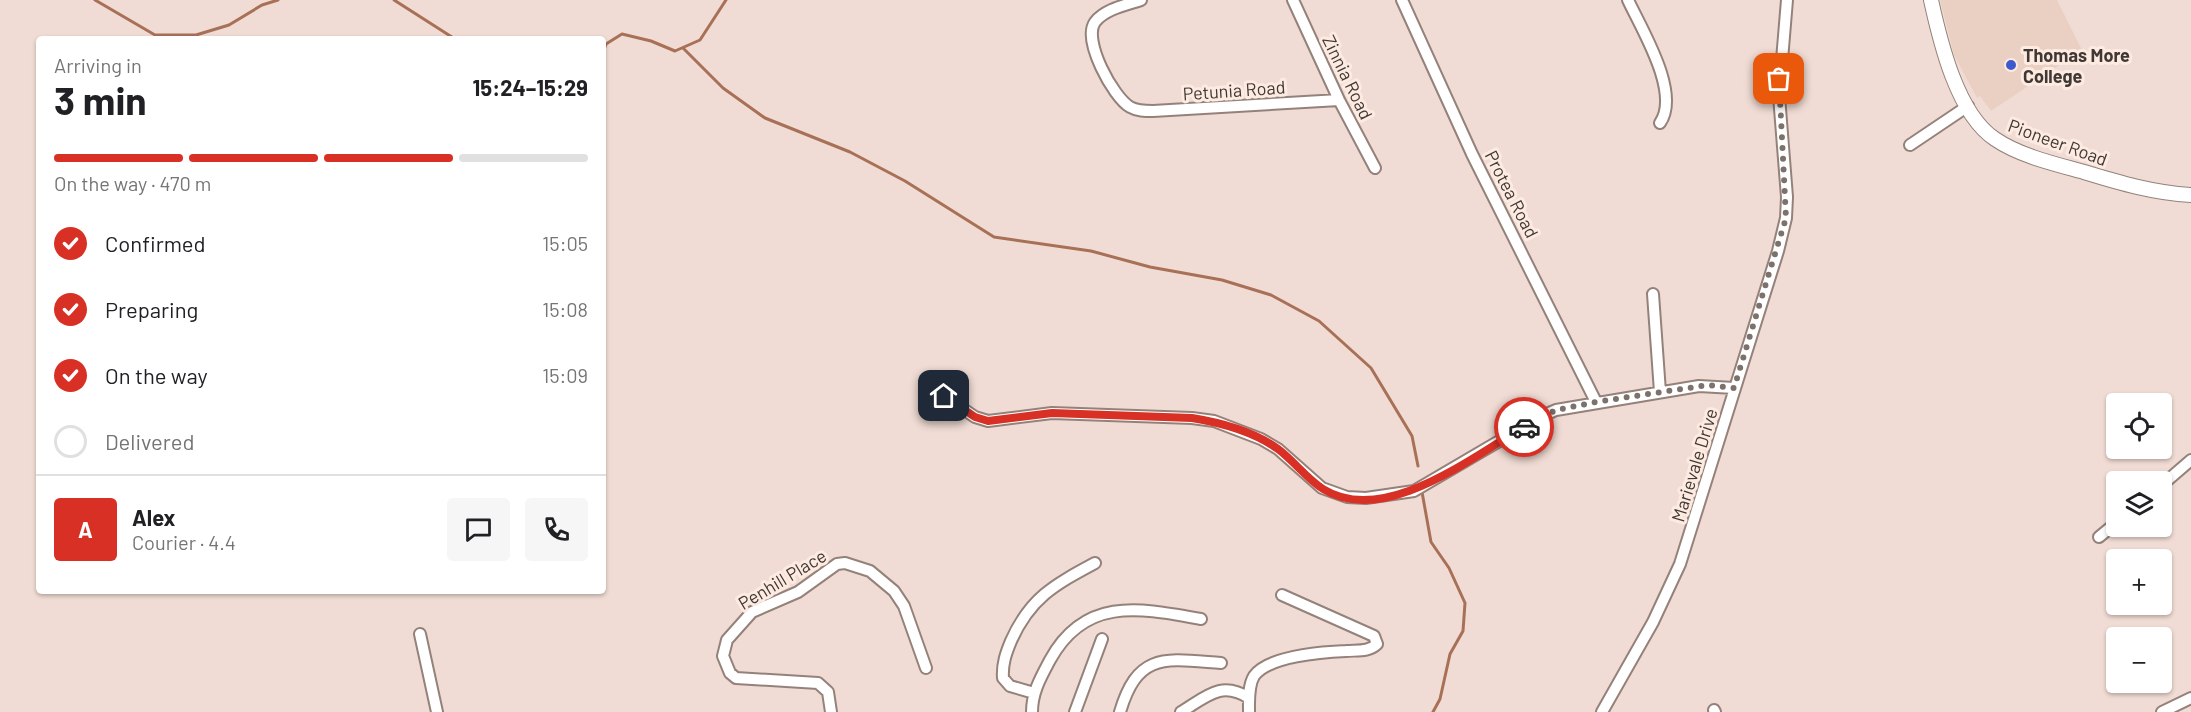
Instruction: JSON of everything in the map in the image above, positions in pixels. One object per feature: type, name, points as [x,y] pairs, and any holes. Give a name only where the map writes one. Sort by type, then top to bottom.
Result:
[{"type":"main road","name":"Pioneer Road","points":[[1931,0],[1944,57],[1968,106],[1978,122],[1994,138],[2021,151],[2160,193],[2191,195]]},
{"type":"street","name":"Petunia Road","points":[[1141,0],[1101,16],[1093,24],[1092,34],[1093,48],[1104,71],[1122,101],[1131,108],[1153,111],[1339,100]]},
{"type":"street","name":"Zinnia Road","points":[[1293,0],[1339,100],[1376,168]]},
{"type":"street","name":"Protea Road","points":[[1402,0],[1472,154],[1596,402]]},
{"type":"street","points":[[1628,0],[1663,80],[1667,98],[1666,114],[1660,123]]},
{"type":"street","name":"Marievale Drive","points":[[1602,712],[1653,622],[1680,564],[1786,218],[1779,96],[1787,0]]},
{"type":"street","points":[[1910,145],[1968,106]]},
{"type":"street","points":[[1653,294],[1660,392]]},
{"type":"street","points":[[1712,385],[1739,371]]},
{"type":"street","points":[[944,396],[975,417],[988,421],[1052,413],[1192,418],[1214,421],[1261,439],[1278,449],[1322,488],[1334,494],[1366,498],[1414,491],[1542,416],[1596,402],[1660,392],[1712,385],[1734,388]]},
{"type":"street","points":[[2172,476],[2191,460]]},
{"type":"street","points":[[2099,537],[2106,531]]},
{"type":"street","name":"Penhill Place","points":[[831,712],[828,692],[818,683],[736,678],[730,673],[723,656],[728,640],[752,612],[798,592],[837,564],[844,563],[870,571],[894,591],[904,606],[926,668]]},
{"type":"street","points":[[1034,693],[1010,686],[1003,678],[1005,655],[1020,623],[1045,592],[1095,563]]},
{"type":"street","points":[[1249,712],[1249,698],[1254,676],[1269,665],[1320,653],[1370,649],[1377,644],[1374,636],[1369,633],[1282,595]]},
{"type":"street","points":[[1032,712],[1034,693],[1060,642],[1081,623],[1093,616],[1121,611],[1157,611],[1201,619]]},
{"type":"street","points":[[420,634],[436,712]]},
{"type":"street","points":[[1075,712],[1102,639]]},
{"type":"street","points":[[1120,712],[1135,676],[1154,664],[1178,660],[1221,663]]},
{"type":"street","points":[[1181,712],[1222,689],[1236,689],[1249,698]]},
{"type":"street","points":[[2162,712],[2191,698]]},
{"type":"shaded area","name":"Thomas More College","points":[[1940,0],[2057,0],[2082,50],[1991,111],[1980,96],[1977,98],[1954,55]]},
{"type":"waterway","points":[[95,0],[155,35],[196,35],[229,25],[262,5],[278,0]]},
{"type":"waterway","points":[[394,0],[450,36]]},
{"type":"waterway","points":[[606,44],[622,34],[651,41],[675,51],[700,40],[726,0]]},
{"type":"waterway","points":[[683,48],[723,88],[765,118],[850,152],[905,181],[994,237],[1091,251],[1150,267],[1222,280],[1271,295],[1319,321],[1371,368],[1412,436],[1418,466]]},
{"type":"waterway","points":[[1422,492],[1431,542],[1449,568],[1465,603],[1463,631],[1450,654],[1440,699],[1433,712]]},
{"type":"way so far","points":[[1524,427],[1556,410],[1596,402],[1708,385],[1734,388],[1786,218],[1787,197],[1779,110],[1779,79]]},
{"type":"place","name":"Thomas More College","points":[[2011,65]]},
{"type":"route","points":[[944,396],[975,417],[988,421],[1052,413],[1192,418],[1214,421],[1240,429],[1261,439],[1278,449],[1322,488],[1347,497],[1401,495],[1414,491],[1524,427]]}]
